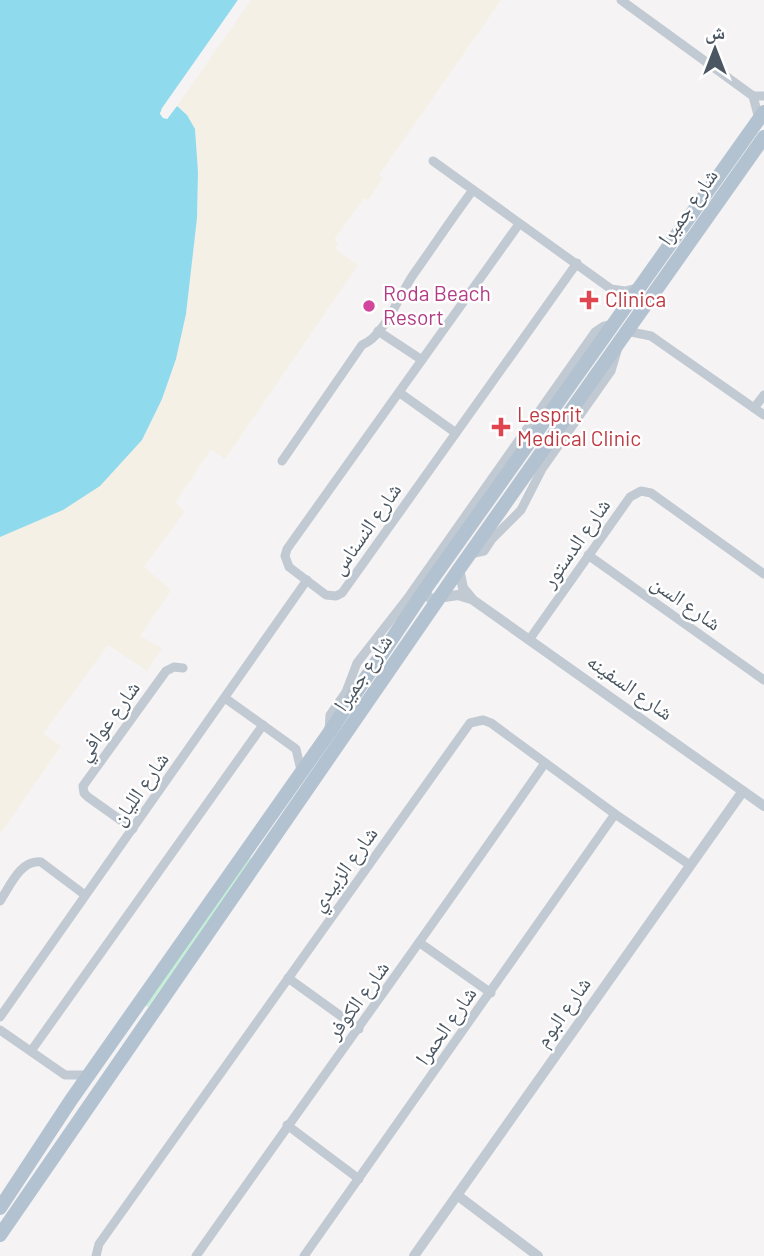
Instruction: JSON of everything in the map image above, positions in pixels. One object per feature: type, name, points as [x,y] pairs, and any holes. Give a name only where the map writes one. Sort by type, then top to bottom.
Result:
[{"type":"main road","name":"شارع جميرا","points":[[0,1208],[71,1100],[325,739],[425,589],[620,324],[639,288],[762,115]]},
{"type":"main road","name":"شارع جميرا","points":[[0,1235],[617,344],[620,324],[641,310],[759,149],[764,137]]},
{"type":"main road","points":[[404,621],[409,618],[415,620],[418,628]]},
{"type":"street","points":[[621,0],[753,96],[762,115]]},
{"type":"street","points":[[753,96],[764,96]]},
{"type":"street","points":[[433,161],[611,289],[618,302],[620,324]]},
{"type":"street","points":[[282,461],[362,345],[370,342],[402,297],[412,277],[473,190]]},
{"type":"street","name":"شارع النسناس","points":[[519,224],[287,549],[286,564],[326,595],[336,596],[342,593],[577,263]]},
{"type":"street","points":[[611,289],[625,291],[639,288]]},
{"type":"street","points":[[641,310],[651,336]]},
{"type":"street","points":[[296,749],[325,739],[330,715],[346,692],[357,663],[394,617],[595,332],[604,326],[620,324],[651,336],[764,415]]},
{"type":"street","points":[[378,331],[402,349],[404,355],[420,362]]},
{"type":"street","points":[[400,393],[456,433]]},
{"type":"street","points":[[754,408],[764,395]]},
{"type":"street","name":"شارع الدستور","points":[[529,640],[632,494],[645,491],[651,493],[764,573]]},
{"type":"street","name":"شارع السن","points":[[588,555],[764,680]]},
{"type":"street","points":[[459,569],[463,588],[473,600]]},
{"type":"street","name":"شارع الليان","points":[[0,1017],[307,580]]},
{"type":"street","points":[[425,589],[429,598],[458,595],[473,600]]},
{"type":"street","name":"شارع السفينه","points":[[473,600],[764,806]]},
{"type":"street","name":"شارع عوافي","points":[[133,829],[86,796],[83,786],[166,671],[174,667],[183,668]]},
{"type":"street","points":[[225,698],[296,749],[301,772]]},
{"type":"street","name":"شارع الزبيدي","points":[[96,1256],[99,1244],[470,723],[482,720],[491,723],[690,865]]},
{"type":"street","points":[[31,1051],[263,725]]},
{"type":"street","name":"شارع الكوفر","points":[[196,1256],[545,763]]},
{"type":"street","name":"شارع البوم","points":[[414,1256],[743,791]]},
{"type":"street","name":"شارع الحمرا","points":[[304,1256],[615,814]]},
{"type":"street","points":[[0,901],[24,867],[35,862],[41,862],[85,895]]},
{"type":"street","points":[[420,943],[491,993]]},
{"type":"street","points":[[288,978],[359,1028]]},
{"type":"street","points":[[0,1030],[65,1075],[89,1075]]},
{"type":"street","points":[[65,1075],[71,1100]]},
{"type":"street","points":[[287,1125],[359,1179]]},
{"type":"street","points":[[457,1195],[538,1256]]},
{"type":"green space","points":[[249,857],[252,859],[148,1007],[144,1004]]},
{"type":"sand","points":[[251,0],[501,0],[379,175],[383,178],[368,200],[364,198],[334,240],[338,244],[335,249],[358,265],[225,459],[211,449],[175,503],[185,511],[144,567],[171,590],[140,636],[162,648],[147,671],[108,645],[43,734],[61,746],[0,834],[0,537],[63,510],[142,440],[162,399],[176,359],[186,314],[197,218],[195,129],[187,115],[177,106]]},
{"type":"water","points":[[0,0],[238,0],[160,113],[167,119],[177,106],[187,115],[195,129],[198,172],[197,218],[186,314],[176,359],[162,399],[142,440],[100,486],[63,510],[0,537]]},
{"type":"pier","points":[[238,0],[241,2],[165,109],[165,115],[175,103],[179,103],[167,119],[163,118],[160,114],[162,108]]},
{"type":"place","name":"Clinica","points":[[589,300]]},
{"type":"place","name":"Roda Beach Resort","points":[[369,306]]},
{"type":"place","name":"Lesprit Medical Clinic","points":[[501,427]]}]
